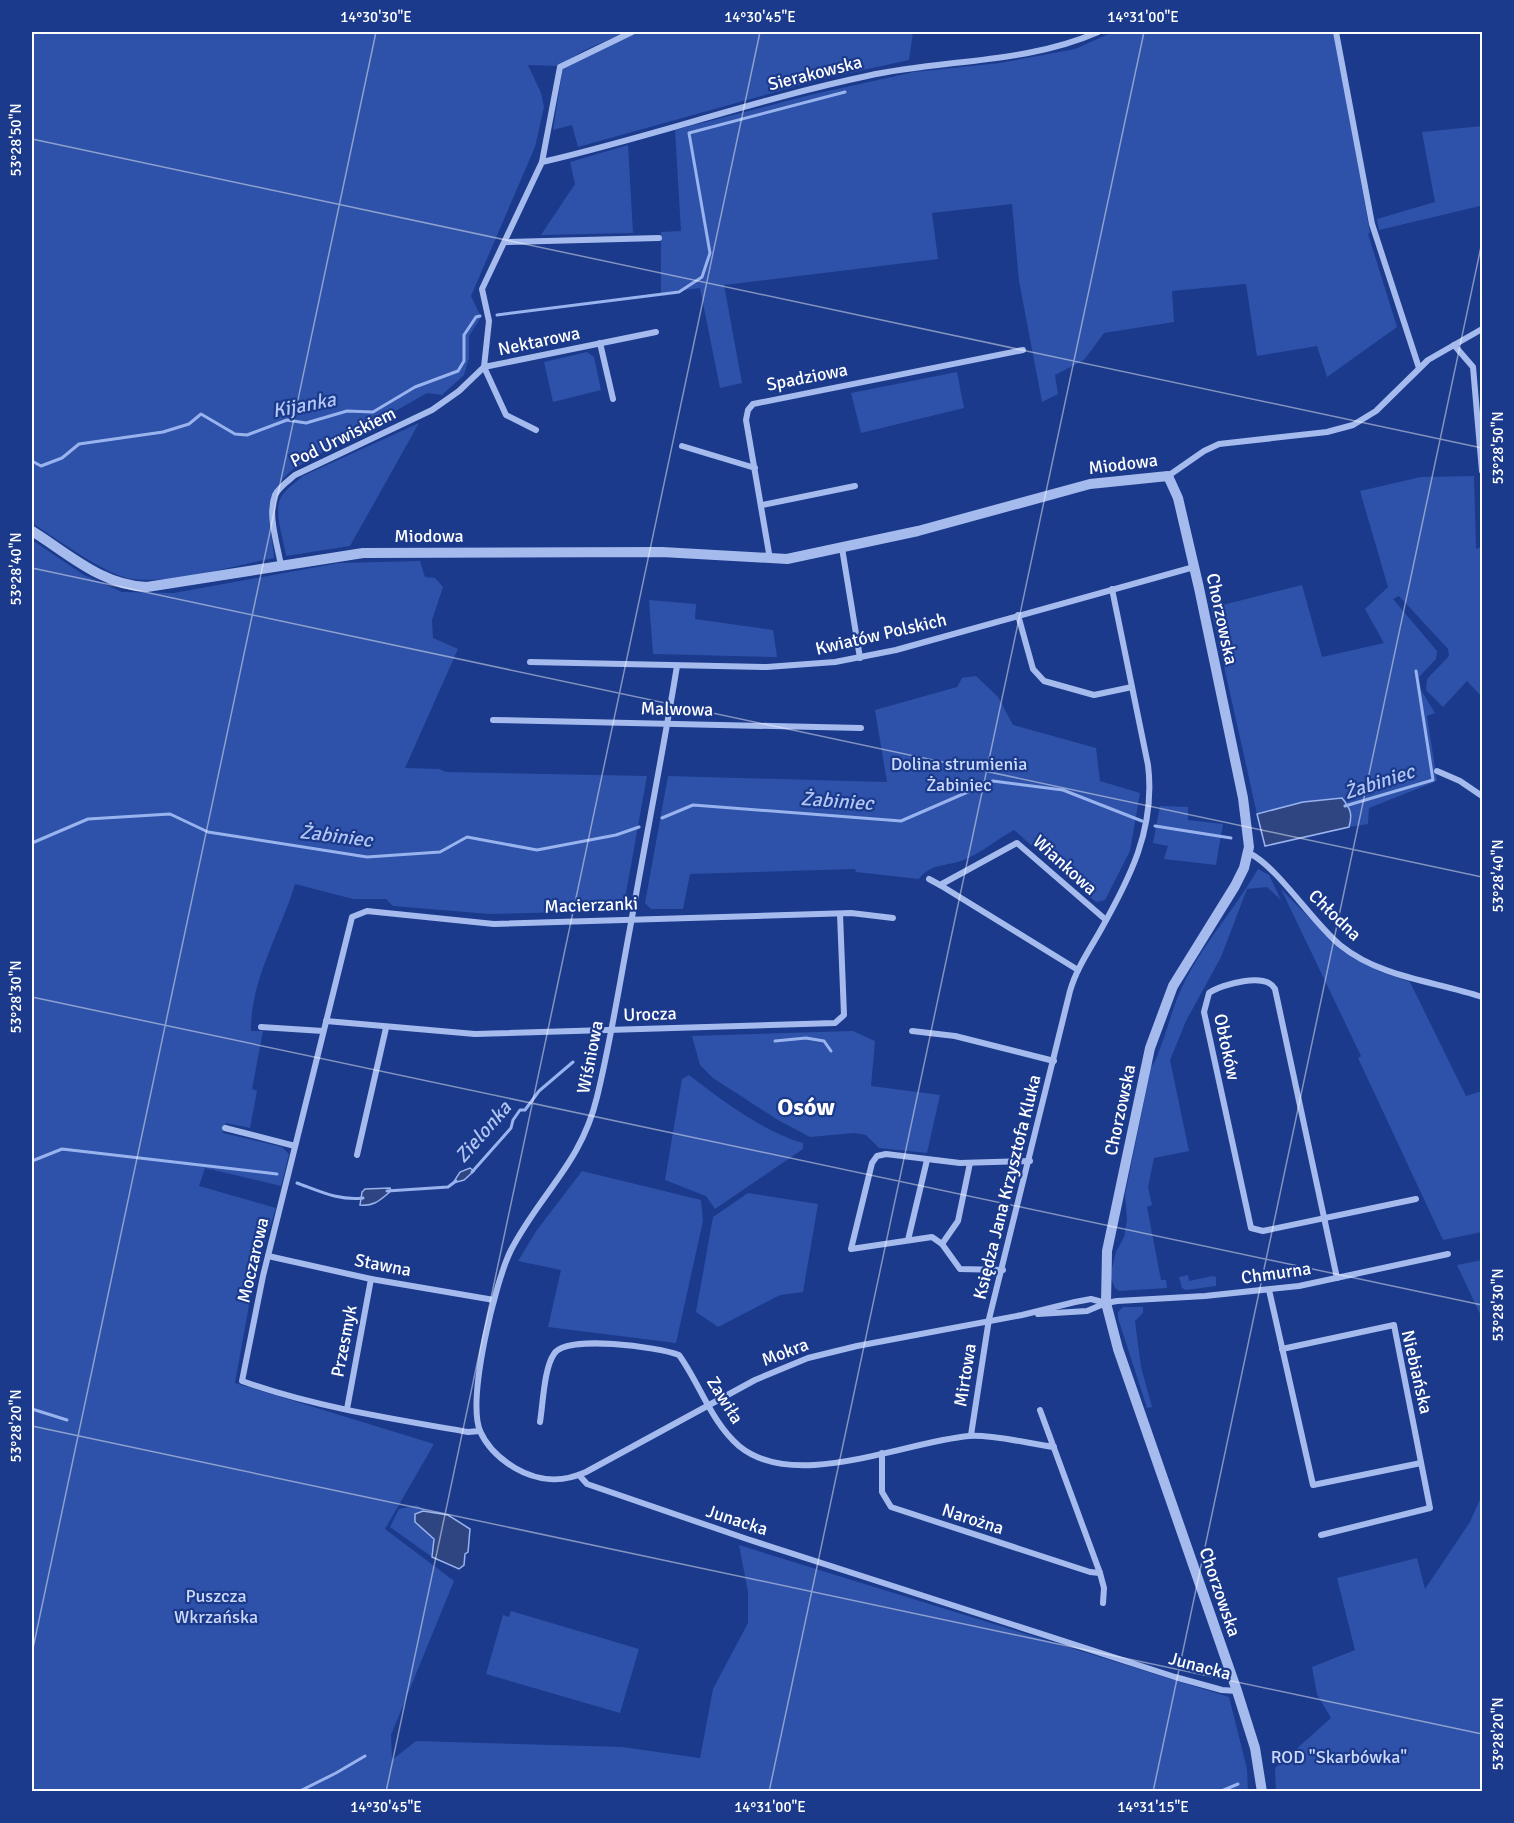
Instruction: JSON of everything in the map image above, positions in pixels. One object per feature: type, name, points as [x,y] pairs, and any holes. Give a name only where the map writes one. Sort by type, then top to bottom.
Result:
[{"type":"street","points":[[536,430],[506,415],[484,367],[489,321],[482,289],[542,162],[550,109],[560,67],[632,32]]},
{"type":"street","name":"Sierakowska","points":[[542,162],[824,85],[912,67],[996,58],[1074,43],[1098,32]]},
{"type":"street","points":[[1336,32],[1372,224],[1419,368]]},
{"type":"street","points":[[506,242],[659,238]]},
{"type":"street","name":"Miodowa","points":[[32,531],[99,576],[132,586],[163,587],[350,554],[391,552],[662,552],[789,559],[918,531],[1090,484],[1168,476],[1204,451],[1219,444],[1320,433],[1349,426],[1376,411],[1419,368],[1482,329]]},
{"type":"street","name":"Nektarowa","points":[[484,367],[656,332]]},
{"type":"street","name":"Nektarowa","points":[[600,343],[613,399]]},
{"type":"street","points":[[1454,345],[1473,367],[1482,471]]},
{"type":"street","name":"Spadziowa","points":[[770,559],[746,420],[748,410],[753,404],[1023,350]]},
{"type":"street","name":"Pod Urwiskiem","points":[[281,566],[273,508],[275,495],[284,484],[295,475],[432,410],[459,391],[484,367]]},
{"type":"street","points":[[682,446],[755,468]]},
{"type":"street","name":"Chorzowska","points":[[1168,476],[1178,498],[1194,567],[1245,808],[1249,853],[1235,886],[1173,986],[1154,1034],[1107,1251],[1106,1303],[1118,1349],[1237,1691],[1257,1759],[1262,1791]]},
{"type":"street","points":[[762,505],[855,486]]},
{"type":"street","points":[[842,548],[860,658]]},
{"type":"street","name":"Kwiatów Polskich","points":[[530,662],[799,667],[860,658],[1194,567]]},
{"type":"street","name":"Księdza Jana Krzysztofa Kluka","points":[[989,1319],[1030,1161],[1070,991],[1078,970],[1134,867],[1143,843],[1149,807],[1148,765],[1112,590]]},
{"type":"street","points":[[1018,615],[1034,669],[1044,681],[1094,695],[1132,687]]},
{"type":"street","name":"Wiśniowa","points":[[480,1431],[476,1414],[477,1399],[494,1300],[504,1268],[518,1238],[571,1163],[585,1138],[598,1093],[677,666]]},
{"type":"street","name":"Malwowa","points":[[493,720],[861,728]]},
{"type":"street","points":[[1437,771],[1460,781],[1482,796]]},
{"type":"street","name":"Wiankowa","points":[[940,885],[1017,843],[1106,920]]},
{"type":"street","name":"Chłodna","points":[[1249,853],[1263,864],[1336,941],[1354,955],[1399,975],[1482,997]]},
{"type":"street","points":[[929,879],[1078,970]]},
{"type":"street","name":"Macierzanki","points":[[349,923],[356,914],[367,911],[480,923],[840,914],[875,914],[893,918]]},
{"type":"street","name":"Urocza","points":[[326,1021],[475,1034],[835,1023],[843,1019],[840,914]]},
{"type":"street","name":"Moczarowa","points":[[347,1409],[268,1390],[242,1381],[268,1256],[349,923]]},
{"type":"street","name":"Obłoków","points":[[1337,1278],[1325,1218],[1274,986],[1262,979],[1214,989],[1206,999],[1204,1012],[1250,1224],[1255,1231],[1263,1232],[1325,1218],[1416,1199]]},
{"type":"street","points":[[261,1027],[323,1031]]},
{"type":"street","points":[[357,1155],[386,1028]]},
{"type":"street","name":"Księdza Jana Krzysztofa Kluka","points":[[912,1031],[954,1036],[1054,1061]]},
{"type":"street","points":[[225,1128],[295,1146]]},
{"type":"street","points":[[1003,1270],[964,1271],[957,1266],[942,1244],[932,1238],[851,1249],[872,1163],[877,1156],[886,1154],[970,1163],[1030,1161]]},
{"type":"street","points":[[908,1240],[927,1160]]},
{"type":"street","points":[[942,1244],[958,1221],[970,1163]]},
{"type":"street","name":"Chmurna","points":[[1106,1303],[1269,1290],[1449,1254]]},
{"type":"street","name":"Stawna","points":[[268,1256],[371,1279],[494,1300]]},
{"type":"street","name":"Przesmyk","points":[[347,1409],[371,1279]]},
{"type":"street","points":[[1269,1290],[1313,1485],[1421,1463]]},
{"type":"street","name":"Mokra","points":[[1022,1315],[1085,1300],[1106,1303]]},
{"type":"street","name":"Mokra","points":[[579,1475],[764,1376],[814,1356],[989,1319],[1083,1312],[1106,1303]]},
{"type":"street","name":"Mirtowa","points":[[970,1435],[989,1319]]},
{"type":"street","name":"Niebiańska","points":[[1282,1349],[1394,1325],[1430,1508],[1321,1534]]},
{"type":"street","name":"Zawiła","points":[[540,1422],[552,1358],[557,1350],[567,1344],[650,1348],[679,1355],[720,1425],[739,1445],[759,1458],[776,1463],[805,1466],[970,1435],[1054,1448]]},
{"type":"street","points":[[347,1409],[468,1432],[480,1431],[487,1444],[499,1457],[523,1472],[553,1480],[579,1475]]},
{"type":"street","points":[[1040,1410],[1100,1573],[1104,1588],[1103,1603]]},
{"type":"street","name":"Narożna","points":[[882,1453],[882,1492],[891,1507],[1100,1573]]},
{"type":"street","name":"Junacka","points":[[579,1475],[587,1484],[747,1539],[1175,1677],[1237,1691]]},
{"type":"green space","points":[[32,32],[625,32],[583,51],[558,66],[528,65],[541,93],[544,107],[535,147],[471,296],[481,317],[469,336],[469,358],[464,375],[442,395],[427,393],[292,470],[274,491],[271,501],[269,521],[274,558],[184,577],[149,580],[132,579],[109,571],[32,523]]},
{"type":"green space","points":[[637,32],[913,32],[909,60],[822,79],[578,147],[572,125],[553,130],[563,67],[584,54]]},
{"type":"green space","points":[[1113,32],[1334,32],[1370,233],[1368,234],[1397,327],[1327,377],[1317,346],[1257,356],[1246,284],[1172,291],[1174,322],[1104,333],[1084,360],[1055,375],[1058,394],[1042,402],[1019,281],[1012,204],[932,213],[938,259],[724,285],[742,383],[720,388],[700,288],[661,293],[661,232],[681,231],[675,130],[810,95],[914,72],[1000,63],[1075,49]]},
{"type":"green space","points":[[1482,126],[1482,213],[1480,206],[1379,230],[1377,219],[1435,202],[1422,132]]},
{"type":"green space","points":[[628,145],[633,233],[541,235],[575,184],[570,162]]},
{"type":"green space","points":[[587,352],[594,357],[601,390],[553,402],[544,362]]},
{"type":"green space","points":[[957,372],[964,408],[861,433],[851,393]]},
{"type":"green space","points":[[419,423],[350,546],[286,556],[278,510],[281,497],[288,488],[303,476]]},
{"type":"green space","points":[[1474,476],[1476,549],[1482,547],[1482,697],[1467,681],[1443,707],[1426,690],[1427,679],[1449,656],[1448,649],[1399,596],[1393,599],[1437,651],[1436,659],[1419,677],[1421,690],[1435,713],[1427,716],[1437,781],[1369,808],[1368,824],[1349,827],[1352,817],[1303,802],[1257,814],[1211,608],[1302,585],[1322,657],[1384,643],[1365,609],[1388,587],[1360,491],[1421,477]]},
{"type":"green space","name":"Puszcza Wkrzańska","points":[[32,540],[84,575],[122,592],[174,593],[339,563],[420,561],[425,577],[435,578],[443,587],[432,620],[433,638],[458,649],[405,768],[439,769],[446,772],[647,776],[624,904],[616,911],[490,914],[393,906],[386,899],[353,899],[295,884],[255,994],[251,1031],[263,1031],[252,1089],[257,1091],[250,1128],[226,1123],[223,1133],[282,1147],[289,1154],[281,1186],[205,1168],[199,1186],[276,1208],[255,1272],[235,1383],[434,1444],[385,1529],[454,1581],[391,1735],[392,1760],[416,1741],[622,1747],[700,1758],[713,1689],[748,1623],[748,1592],[739,1545],[1229,1697],[1247,1769],[1248,1791],[32,1791]]},
{"type":"green space","points":[[649,600],[696,604],[695,619],[773,630],[777,657],[653,654]]},
{"type":"green space","name":"Dolina strumienia Żabiniec","points":[[976,676],[998,697],[1013,725],[1096,748],[1100,781],[1140,793],[1130,851],[1105,900],[1096,902],[1014,830],[974,855],[933,868],[919,879],[856,872],[855,869],[690,874],[683,909],[651,909],[645,903],[668,776],[887,782],[875,710],[957,687],[962,678]]},
{"type":"green space","points":[[1160,806],[1188,807],[1188,820],[1223,824],[1216,865],[1164,859],[1168,846],[1153,843]]},
{"type":"green space","points":[[1258,869],[1269,875],[1281,900],[1267,887],[1247,889],[1221,957],[1186,1021],[1170,1060],[1189,1151],[1154,1158],[1148,1187],[1152,1205],[1147,1207],[1161,1280],[1166,1280],[1167,1288],[1119,1291],[1115,1288],[1110,1276],[1116,1252],[1124,1237],[1127,1220],[1125,1195],[1151,1067],[1158,1055],[1176,1001],[1187,977]]},
{"type":"green space","points":[[1281,889],[1338,947],[1381,972],[1410,982],[1466,1096],[1482,1091],[1482,1232],[1443,1240],[1358,1058],[1361,1056]]},
{"type":"green space","points":[[853,1031],[875,1041],[871,1086],[940,1095],[927,1153],[879,1148],[866,1135],[854,1133],[810,1137],[778,1120],[713,1078],[700,1065],[692,1036]]},
{"type":"green space","points":[[689,1075],[758,1123],[803,1143],[803,1149],[715,1209],[706,1196],[665,1180],[682,1079]]},
{"type":"green space","points":[[582,1171],[701,1200],[703,1221],[676,1343],[548,1327],[561,1270],[518,1261],[537,1230]]},
{"type":"green space","points":[[748,1193],[818,1204],[803,1292],[780,1295],[718,1327],[696,1312],[713,1217]]},
{"type":"green space","points":[[1482,1260],[1482,1318],[1457,1265]]},
{"type":"green space","points":[[1188,1275],[1189,1281],[1216,1277],[1216,1286],[1186,1290],[1182,1288],[1179,1277]]},
{"type":"green space","points":[[1123,1307],[1143,1307],[1143,1313],[1135,1321],[1141,1367],[1152,1407],[1147,1408],[1118,1318],[1118,1312]]},
{"type":"green space","name":"ROD \"Skarbówka\"","points":[[1482,1495],[1482,1791],[1276,1791],[1275,1768],[1331,1718],[1317,1694],[1312,1667],[1355,1650],[1337,1578],[1417,1558],[1425,1589],[1470,1522]]},
{"type":"green space","points":[[417,1505],[431,1514],[423,1511],[434,1539],[432,1557],[390,1527],[399,1509]]},
{"type":"green space","points":[[511,1611],[639,1649],[620,1713],[486,1674],[503,1615],[509,1617]]},
{"type":"shaded area","points":[[1342,798],[1350,811],[1349,827],[1265,846],[1257,814],[1303,802]]},
{"type":"shaded area","points":[[470,1168],[474,1171],[464,1180],[453,1183],[460,1172]]},
{"type":"shaded area","points":[[390,1188],[391,1191],[378,1201],[370,1205],[360,1205],[362,1192],[365,1189]]},
{"type":"shaded area","points":[[423,1511],[448,1515],[470,1529],[468,1552],[465,1554],[464,1565],[459,1569],[432,1557],[434,1539],[415,1522],[415,1514]]},
{"type":"waterway","points":[[497,315],[679,292],[702,277],[710,253],[689,133],[845,92]]},
{"type":"waterway","name":"Kijanka","points":[[32,461],[41,466],[62,458],[79,444],[163,432],[189,424],[201,414],[235,434],[247,435],[287,420],[306,423],[347,411],[373,412],[415,387],[458,371],[464,361],[464,335],[476,317],[480,316]]},
{"type":"waterway","name":"Żabiniec","points":[[1345,806],[1433,780],[1416,671]]},
{"type":"waterway","name":"Żabiniec","points":[[662,818],[693,805],[901,821],[993,781],[1063,790],[1142,821]]},
{"type":"waterway","name":"Żabiniec","points":[[32,843],[88,819],[170,814],[208,832],[367,857],[440,852],[467,837],[537,850],[616,835],[639,827]]},
{"type":"waterway","name":"Żabiniec","points":[[1155,826],[1231,838]]},
{"type":"waterway","points":[[775,1041],[806,1038],[824,1041],[831,1051]]},
{"type":"waterway","name":"Zielonka","points":[[472,1172],[511,1128],[520,1110],[525,1110],[539,1091],[573,1062]]},
{"type":"waterway","name":"Zielonka","points":[[32,1161],[62,1149],[277,1174]]},
{"type":"waterway","name":"Zielonka","points":[[387,1191],[448,1187],[456,1181]]},
{"type":"waterway","name":"Zielonka","points":[[297,1183],[337,1197],[363,1198]]},
{"type":"waterway","points":[[32,1409],[67,1420]]},
{"type":"waterway","points":[[298,1792],[365,1756]]},
{"type":"waterway","points":[[1219,1792],[1238,1784]]},
{"type":"district","name":"Osów","points":[[806,1107]]}]
